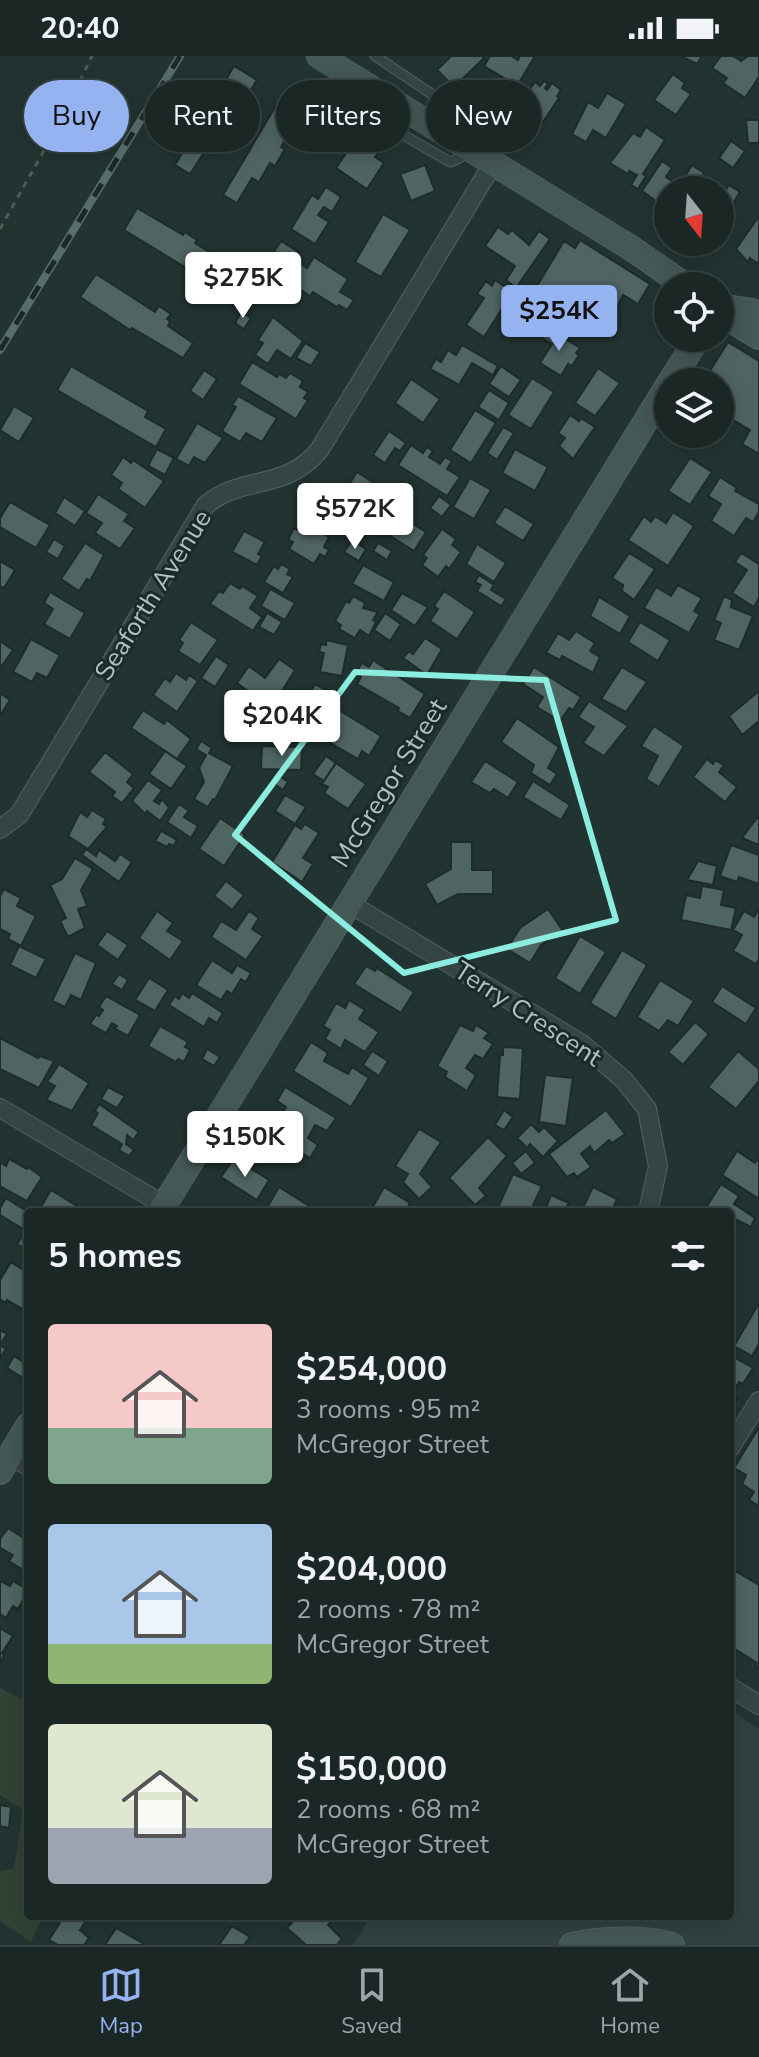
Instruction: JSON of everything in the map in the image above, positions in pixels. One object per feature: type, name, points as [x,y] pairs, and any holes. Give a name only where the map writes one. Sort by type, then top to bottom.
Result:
[{"type":"street","points":[[319,56],[426,122]]},
{"type":"street","points":[[476,152],[666,272]]},
{"type":"street","name":"Seaforth Avenue","points":[[0,829],[19,815],[206,505],[233,490],[281,479],[313,458],[320,449],[494,162]]},
{"type":"street","points":[[734,309],[757,313]]},
{"type":"street","points":[[734,320],[759,337]]},
{"type":"street","name":"McGregor Street","points":[[162,1208],[654,407]]},
{"type":"street","name":"Terry Crescent","points":[[349,903],[582,1044],[624,1080],[647,1109],[658,1166],[649,1208]]},
{"type":"street","points":[[0,1108],[162,1208]]},
{"type":"street","points":[[734,1442],[759,1401]]},
{"type":"street","points":[[13,1464],[24,1436]]},
{"type":"street","points":[[734,1689],[759,1705]]},
{"type":"street","points":[[572,1945],[608,1940],[672,1945]]},
{"type":"lane","points":[[375,56],[426,90]]},
{"type":"lane","points":[[433,152],[450,162],[464,157],[468,152]]},
{"type":"path","points":[[0,229],[61,120],[92,56]]},
{"type":"highlighted area","points":[[355,672],[546,680],[616,920],[404,973],[235,835]]},
{"type":"shaded area","points":[[734,1713],[759,1729],[759,1945],[353,1945],[369,1920],[734,1920]]},
{"type":"green space","points":[[0,1688],[24,1700],[24,1920],[41,1920],[31,1942],[0,1921],[0,1871],[14,1868],[23,1810],[0,1795]]},
{"type":"building","points":[[451,56],[484,58],[461,80],[447,80],[437,70]]},
{"type":"building","points":[[490,56],[511,56],[518,60],[520,56],[535,56],[521,80],[507,80],[484,66]]},
{"type":"building","points":[[681,56],[702,56],[697,64]]},
{"type":"building","points":[[721,56],[733,56],[741,61],[748,56],[759,56],[759,77],[745,98],[723,83],[727,78],[712,68]]},
{"type":"building","points":[[234,66],[257,80],[226,80]]},
{"type":"building","points":[[673,74],[685,83],[682,88],[691,94],[676,115],[654,100]]},
{"type":"building","points":[[544,81],[548,84],[547,90],[552,83],[561,90],[543,122],[541,121],[541,85]]},
{"type":"building","points":[[607,93],[626,104],[606,138],[593,130],[586,142],[572,134],[588,102],[598,108]]},
{"type":"building","points":[[276,105],[276,152],[283,152],[275,166],[270,163],[259,182],[252,178],[237,203],[223,195],[248,152],[260,152],[260,132]]},
{"type":"building","points":[[746,120],[759,120],[759,143],[748,143]]},
{"type":"building","points":[[646,127],[665,140],[643,174],[646,176],[638,189],[631,185],[637,175],[629,171],[628,174],[610,163],[633,133],[640,137]]},
{"type":"building","points":[[731,141],[745,151],[733,168],[719,158]]},
{"type":"building","points":[[183,152],[204,152],[190,174],[175,165]]},
{"type":"building","points":[[347,152],[379,152],[375,157],[384,163],[367,189],[336,168]]},
{"type":"building","points":[[662,161],[672,168],[667,176],[654,176],[654,200],[642,191]]},
{"type":"building","points":[[425,165],[435,191],[411,201],[400,174]]},
{"type":"building","points":[[692,165],[704,173],[702,176],[685,176]]},
{"type":"building","points":[[326,187],[341,197],[332,212],[324,207],[318,215],[329,222],[315,244],[291,229],[312,195],[318,199]]},
{"type":"building","points":[[734,188],[740,192],[734,202]]},
{"type":"building","points":[[137,208],[183,235],[185,232],[197,240],[195,243],[214,255],[211,260],[235,275],[227,289],[203,274],[201,277],[124,230]]},
{"type":"building","points":[[383,214],[410,230],[381,277],[355,262]]},
{"type":"building","points":[[759,216],[759,261],[757,263],[750,258],[748,262],[736,249]]},
{"type":"building","points":[[498,227],[508,234],[512,230],[529,245],[539,231],[550,239],[516,288],[506,280],[515,266],[485,246]]},
{"type":"building","points":[[580,240],[650,284],[638,304],[623,295],[610,322],[594,312],[591,317],[569,303],[562,314],[531,296],[564,241],[575,248]]},
{"type":"building","points":[[281,241],[300,253],[295,260],[307,268],[314,257],[348,279],[340,292],[354,300],[347,310],[313,292],[310,296],[273,272],[276,267],[268,261]]},
{"type":"building","points":[[96,274],[155,312],[159,306],[171,314],[167,319],[170,321],[168,326],[193,343],[183,358],[132,328],[130,330],[80,297]]},
{"type":"building","points":[[495,280],[513,292],[484,337],[466,325],[484,298],[477,294],[486,281],[492,286]]},
{"type":"building","points":[[241,312],[251,318],[244,329],[235,323]]},
{"type":"building","points":[[273,317],[303,341],[291,359],[277,350],[268,364],[255,355],[263,343],[258,340]]},
{"type":"building","points":[[541,328],[580,348],[572,366],[568,364],[561,376],[540,363],[552,344],[537,335]]},
{"type":"building","points":[[305,343],[320,352],[311,366],[296,358]]},
{"type":"building","points":[[462,345],[498,366],[493,375],[472,363],[459,385],[430,369],[436,359],[441,362],[448,350],[456,355]]},
{"type":"building","points":[[734,346],[759,361],[759,454],[742,444],[750,430],[734,420],[734,368],[712,368],[722,352],[734,352]]},
{"type":"building","points":[[252,362],[277,377],[279,374],[286,378],[290,373],[303,381],[300,387],[308,392],[304,398],[308,400],[296,419],[239,384]]},
{"type":"building","points":[[71,366],[148,411],[145,417],[166,429],[156,447],[57,390]]},
{"type":"building","points":[[501,366],[521,380],[509,397],[489,384]]},
{"type":"building","points":[[598,368],[620,383],[595,416],[575,403]]},
{"type":"building","points":[[204,370],[217,379],[203,400],[190,391]]},
{"type":"building","points":[[532,378],[554,392],[531,429],[508,415]]},
{"type":"building","points":[[411,379],[440,399],[423,423],[395,403]]},
{"type":"building","points":[[489,390],[509,403],[499,420],[478,407]]},
{"type":"building","points":[[238,396],[277,418],[262,442],[246,433],[240,442],[222,431],[236,407],[232,405]]},
{"type":"building","points":[[14,406],[34,418],[19,442],[0,430]]},
{"type":"building","points":[[475,410],[496,423],[471,463],[450,450]]},
{"type":"building","points":[[570,415],[595,427],[573,459],[559,446],[565,438],[558,433]]},
{"type":"building","points":[[197,423],[223,438],[205,463],[194,457],[189,466],[176,459]]},
{"type":"building","points":[[503,427],[514,433],[497,460],[487,453]]},
{"type":"building","points":[[389,431],[406,443],[400,451],[395,448],[385,463],[373,455]]},
{"type":"building","points":[[411,445],[423,453],[427,447],[433,451],[429,457],[440,464],[445,457],[452,461],[447,469],[460,477],[447,496],[398,465]]},
{"type":"building","points":[[157,449],[174,458],[165,475],[148,466]]},
{"type":"building","points":[[515,449],[548,467],[535,491],[502,473]]},
{"type":"building","points":[[123,457],[131,463],[133,460],[164,481],[145,508],[118,489],[122,483],[111,475]]},
{"type":"building","points":[[690,458],[712,472],[690,505],[668,491]]},
{"type":"building","points":[[357,472],[374,483],[361,503],[373,511],[369,517],[366,514],[361,522],[349,514],[352,509],[339,500]]},
{"type":"building","points":[[720,477],[737,488],[735,491],[759,504],[759,512],[753,522],[746,518],[734,536],[711,521],[721,504],[708,496]]},
{"type":"building","points":[[470,478],[491,490],[474,519],[453,507]]},
{"type":"building","points":[[98,494],[129,514],[124,521],[135,528],[120,549],[95,533],[102,523],[86,513]]},
{"type":"building","points":[[439,496],[451,505],[442,517],[430,508]]},
{"type":"building","points":[[64,497],[85,511],[75,526],[55,513]]},
{"type":"building","points":[[10,502],[50,525],[36,548],[0,527],[0,518]]},
{"type":"building","points":[[505,506],[534,524],[523,541],[494,523]]},
{"type":"building","points":[[392,511],[426,532],[414,551],[381,530]]},
{"type":"building","points":[[673,512],[694,526],[668,566],[628,540],[644,516],[651,522],[655,516],[666,523]]},
{"type":"building","points":[[303,522],[329,537],[324,547],[329,550],[325,557],[320,554],[314,564],[289,549],[293,542],[288,540],[294,528],[298,530]]},
{"type":"building","points":[[442,529],[456,539],[452,545],[461,552],[449,569],[446,566],[438,577],[422,565],[427,558],[423,555]]},
{"type":"building","points":[[244,531],[265,542],[258,554],[262,556],[257,565],[232,552]]},
{"type":"building","points":[[54,539],[65,546],[58,559],[46,552]]},
{"type":"building","points":[[352,540],[366,549],[359,561],[344,552]]},
{"type":"building","points":[[85,543],[104,555],[90,581],[87,579],[79,591],[61,579]]},
{"type":"building","points":[[378,543],[392,551],[387,560],[373,551]]},
{"type":"building","points":[[477,544],[506,563],[494,582],[466,564]]},
{"type":"building","points":[[629,553],[655,569],[634,600],[622,591],[623,585],[612,578]]},
{"type":"building","points":[[741,553],[759,564],[759,598],[754,607],[732,593],[747,570],[735,562]]},
{"type":"building","points":[[0,561],[15,570],[4,588],[0,586]]},
{"type":"building","points":[[281,564],[290,569],[287,574],[293,577],[283,593],[264,582],[274,566],[278,569]]},
{"type":"building","points":[[363,565],[394,582],[384,601],[352,584]]},
{"type":"building","points":[[479,575],[494,585],[491,590],[506,599],[501,606],[477,591],[481,585],[475,582]]},
{"type":"building","points":[[230,583],[258,596],[250,608],[262,617],[253,631],[210,604],[219,591],[223,593]]},
{"type":"building","points":[[678,585],[702,598],[694,611],[700,614],[689,633],[644,608],[656,587],[671,596]]},
{"type":"building","points":[[270,589],[295,603],[285,620],[261,606]]},
{"type":"building","points":[[444,591],[475,612],[457,639],[430,621],[438,609],[434,606]]},
{"type":"building","points":[[50,592],[85,613],[70,639],[44,624],[53,609],[44,603]]},
{"type":"building","points":[[402,593],[428,607],[415,626],[391,610]]},
{"type":"building","points":[[353,596],[365,603],[363,608],[378,612],[369,636],[360,630],[355,638],[339,629],[341,625],[335,621],[346,601],[349,603]]},
{"type":"building","points":[[724,596],[732,600],[731,607],[753,616],[739,650],[714,640],[721,623],[714,620]]},
{"type":"building","points":[[599,597],[630,616],[620,634],[590,616]]},
{"type":"building","points":[[267,613],[282,622],[274,635],[259,627]]},
{"type":"building","points":[[385,613],[401,624],[390,641],[374,630]]},
{"type":"building","points":[[191,622],[218,640],[200,665],[178,651],[183,643],[179,640]]},
{"type":"building","points":[[640,622],[670,640],[658,661],[628,642]]},
{"type":"building","points":[[576,631],[595,643],[590,651],[600,657],[593,673],[562,656],[560,660],[546,653],[558,633],[569,640]]},
{"type":"building","points":[[425,638],[442,649],[427,675],[403,658],[409,651],[413,654]]},
{"type":"building","points":[[31,639],[60,655],[47,678],[37,673],[32,682],[13,672]]},
{"type":"building","points":[[326,640],[348,645],[342,676],[320,672],[324,653],[319,652],[321,644],[326,645]]},
{"type":"building","points":[[0,641],[13,650],[1,667],[0,667]]},
{"type":"building","points":[[216,656],[229,665],[215,687],[201,678]]},
{"type":"building","points":[[279,659],[295,670],[274,704],[268,700],[265,704],[237,683],[249,666],[265,678]]},
{"type":"building","points":[[373,660],[425,694],[410,718],[398,711],[399,708],[357,684],[361,677],[355,674],[362,663],[369,667]]},
{"type":"building","points":[[534,667],[581,697],[573,710],[569,708],[560,721],[537,707],[543,697],[523,684]]},
{"type":"building","points":[[622,667],[647,682],[626,712],[601,699]]},
{"type":"building","points":[[176,673],[186,680],[189,675],[198,681],[177,712],[153,695],[165,678],[170,682]]},
{"type":"building","points":[[315,684],[336,696],[326,712],[306,700]]},
{"type":"building","points":[[759,691],[759,721],[742,735],[729,716]]},
{"type":"building","points":[[0,693],[10,700],[0,716]]},
{"type":"building","points":[[589,701],[628,726],[604,756],[583,743],[594,727],[578,717]]},
{"type":"building","points":[[283,702],[306,715],[296,734],[273,721]]},
{"type":"building","points":[[143,710],[164,724],[167,720],[191,739],[177,759],[131,728]]},
{"type":"building","points":[[339,710],[381,736],[369,756],[362,751],[358,759],[322,738]]},
{"type":"building","points":[[517,718],[559,747],[548,768],[557,774],[550,785],[531,773],[534,765],[501,742]]},
{"type":"building","points":[[654,726],[684,746],[659,787],[646,779],[658,756],[641,746]]},
{"type":"building","points":[[201,741],[212,748],[209,753],[233,766],[208,807],[194,799],[204,782],[199,768],[206,755],[196,749]]},
{"type":"building","points":[[262,746],[302,747],[301,770],[261,769]]},
{"type":"building","points":[[165,751],[187,766],[171,789],[149,774]]},
{"type":"building","points":[[105,752],[133,774],[127,782],[134,788],[122,803],[112,796],[115,792],[89,772]]},
{"type":"building","points":[[326,756],[336,763],[324,781],[313,774]]},
{"type":"building","points":[[707,759],[713,764],[715,760],[724,765],[719,772],[737,787],[725,802],[693,777]]},
{"type":"building","points":[[485,761],[518,782],[508,798],[494,789],[490,793],[471,782]]},
{"type":"building","points":[[336,763],[366,784],[348,809],[324,793],[328,787],[322,784]]},
{"type":"building","points":[[276,773],[288,782],[283,790],[270,781]]},
{"type":"building","points":[[148,780],[162,790],[154,801],[159,804],[162,799],[169,808],[160,821],[147,811],[145,814],[132,801]]},
{"type":"building","points":[[533,781],[570,805],[561,820],[523,797]]},
{"type":"building","points":[[285,795],[306,807],[295,824],[275,811]]},
{"type":"building","points":[[179,804],[189,811],[184,817],[198,826],[191,838],[167,822]]},
{"type":"building","points":[[92,810],[106,819],[103,824],[107,827],[88,849],[68,836],[80,812],[87,817]]},
{"type":"building","points":[[759,815],[759,845],[742,838]]},
{"type":"building","points":[[220,818],[245,835],[224,866],[199,849]]},
{"type":"building","points":[[305,824],[319,833],[303,858],[313,864],[302,882],[272,862],[295,825],[301,829]]},
{"type":"building","points":[[161,831],[177,840],[174,846],[169,844],[167,847],[155,841]]},
{"type":"building","points":[[451,842],[472,842],[472,870],[493,870],[493,894],[458,894],[437,905],[425,884],[451,869]]},
{"type":"building","points":[[731,845],[759,855],[759,884],[739,877],[737,882],[720,876]]},
{"type":"building","points":[[86,849],[96,856],[99,850],[115,861],[120,854],[132,862],[119,882],[82,855]]},
{"type":"building","points":[[75,858],[93,869],[81,890],[87,906],[78,909],[85,928],[68,937],[60,921],[66,918],[50,885],[62,879]]},
{"type":"building","points":[[698,861],[717,866],[713,885],[687,880]]},
{"type":"building","points":[[226,881],[244,895],[232,910],[214,896]]},
{"type":"building","points":[[702,886],[724,890],[721,905],[736,908],[731,930],[681,920],[686,895],[700,898]]},
{"type":"building","points":[[4,889],[21,898],[17,906],[36,916],[21,946],[8,939],[10,934],[0,929],[0,896]]},
{"type":"building","points":[[548,909],[563,931],[541,945],[530,963],[507,949],[520,928]]},
{"type":"building","points":[[759,909],[759,959],[756,964],[733,951],[742,935],[733,930],[744,911],[754,917]]},
{"type":"building","points":[[157,911],[173,923],[167,931],[183,941],[170,960],[139,938]]},
{"type":"building","points":[[249,911],[259,918],[252,929],[263,936],[246,960],[211,937],[221,921],[236,930]]},
{"type":"building","points":[[107,931],[128,945],[118,960],[97,945]]},
{"type":"building","points":[[580,936],[606,952],[580,994],[555,978]]},
{"type":"building","points":[[19,946],[46,959],[36,978],[10,965]]},
{"type":"building","points":[[622,950],[647,965],[616,1019],[590,1003]]},
{"type":"building","points":[[75,953],[96,963],[81,1000],[71,995],[65,1007],[52,1001]]},
{"type":"building","points":[[212,960],[232,973],[237,965],[251,973],[246,982],[241,979],[232,994],[227,991],[221,1000],[196,985]]},
{"type":"building","points":[[366,966],[375,971],[377,968],[414,992],[401,1013],[354,984]]},
{"type":"building","points":[[119,974],[128,980],[122,990],[112,984]]},
{"type":"building","points":[[149,978],[168,990],[155,1011],[135,1000]]},
{"type":"building","points":[[660,980],[694,1001],[678,1026],[668,1020],[659,1031],[637,1017]]},
{"type":"building","points":[[722,986],[756,1008],[746,1024],[712,1002]]},
{"type":"building","points":[[182,993],[189,998],[192,993],[223,1013],[217,1023],[209,1018],[204,1027],[169,1005],[175,996],[179,999]]},
{"type":"building","points":[[106,996],[140,1015],[128,1036],[115,1029],[117,1026],[112,1023],[106,1033],[90,1024],[103,1010],[99,1007]]},
{"type":"building","points":[[349,1000],[365,1010],[359,1019],[379,1032],[365,1052],[345,1040],[341,1049],[325,1039],[330,1030],[323,1026],[336,1003],[345,1008]]},
{"type":"building","points":[[695,1022],[709,1034],[683,1065],[668,1052]]},
{"type":"building","points":[[460,1025],[473,1031],[476,1025],[489,1033],[484,1038],[493,1044],[483,1059],[475,1055],[466,1068],[476,1075],[467,1091],[445,1077],[447,1072],[437,1066]]},
{"type":"building","points":[[160,1026],[188,1042],[185,1047],[190,1050],[184,1062],[178,1059],[176,1062],[148,1046]]},
{"type":"building","points":[[0,1038],[38,1058],[54,1061],[39,1088],[0,1069]]},
{"type":"building","points":[[311,1042],[328,1053],[324,1061],[348,1074],[352,1067],[369,1078],[351,1107],[293,1071]]},
{"type":"building","points":[[503,1047],[523,1048],[520,1099],[497,1097]]},
{"type":"building","points":[[207,1049],[220,1057],[214,1066],[202,1059]]},
{"type":"building","points":[[372,1051],[388,1061],[379,1076],[363,1065]]},
{"type":"building","points":[[738,1051],[759,1069],[759,1081],[736,1109],[708,1087]]},
{"type":"building","points":[[59,1064],[89,1083],[72,1111],[46,1100],[55,1086],[47,1082]]},
{"type":"building","points":[[545,1075],[573,1078],[566,1126],[539,1122]]},
{"type":"building","points":[[108,1087],[125,1096],[117,1108],[101,1099]]},
{"type":"building","points":[[285,1087],[336,1118],[327,1131],[315,1125],[308,1138],[318,1145],[310,1158],[261,1128],[269,1115],[278,1120],[286,1107],[277,1101]]},
{"type":"building","points":[[99,1104],[139,1132],[133,1140],[127,1135],[126,1144],[134,1150],[129,1156],[119,1150],[122,1144],[91,1125]]},
{"type":"building","points":[[504,1110],[513,1117],[504,1130],[495,1125]]},
{"type":"building","points":[[606,1110],[625,1134],[612,1143],[609,1140],[594,1153],[590,1146],[581,1154],[591,1167],[577,1177],[574,1173],[567,1177],[549,1154]]},
{"type":"building","points":[[531,1124],[539,1132],[544,1127],[558,1141],[543,1157],[530,1144],[527,1148],[517,1138]]},
{"type":"building","points":[[419,1129],[441,1142],[420,1174],[432,1187],[419,1199],[403,1182],[408,1174],[395,1166]]},
{"type":"building","points":[[488,1137],[507,1156],[479,1188],[486,1196],[475,1205],[449,1178]]},
{"type":"building","points":[[526,1151],[535,1163],[521,1174],[512,1163]]},
{"type":"building","points":[[737,1151],[755,1163],[759,1158],[759,1199],[722,1175]]},
{"type":"building","points":[[234,1158],[269,1180],[257,1200],[221,1177]]},
{"type":"building","points":[[9,1159],[42,1177],[27,1201],[0,1186],[0,1162],[6,1166]]},
{"type":"building","points":[[513,1174],[542,1186],[532,1208],[498,1208]]},
{"type":"building","points":[[721,1184],[739,1196],[734,1204],[755,1218],[751,1227],[734,1220],[734,1208],[706,1208]]},
{"type":"building","points":[[279,1187],[312,1208],[271,1208],[268,1206]]},
{"type":"building","points":[[384,1187],[410,1203],[407,1208],[372,1208]]},
{"type":"building","points":[[593,1187],[617,1199],[613,1208],[583,1208]]},
{"type":"building","points":[[51,1190],[80,1208],[40,1208]]},
{"type":"building","points":[[551,1195],[569,1203],[566,1208],[546,1208]]},
{"type":"building","points":[[6,1198],[24,1209],[23,1229],[0,1215]]},
{"type":"building","points":[[24,1233],[24,1248],[17,1244]]},
{"type":"building","points":[[11,1262],[24,1270],[24,1310],[0,1299],[0,1280]]},
{"type":"building","points":[[759,1303],[759,1344],[752,1356],[734,1346]]},
{"type":"building","points":[[0,1330],[7,1334],[0,1345]]},
{"type":"building","points":[[14,1356],[24,1362],[23,1378],[7,1368]]},
{"type":"building","points":[[734,1357],[753,1368],[743,1384],[739,1382],[734,1391]]},
{"type":"building","points":[[759,1427],[759,1506],[749,1500],[754,1492],[742,1484],[746,1475],[734,1468]]},
{"type":"building","points":[[8,1528],[24,1538],[24,1571],[9,1561],[13,1555],[0,1548],[0,1539]]},
{"type":"building","points":[[734,1570],[759,1585],[759,1668],[757,1663],[734,1649]]},
{"type":"building","points":[[0,1581],[10,1586],[13,1581],[24,1588],[24,1598],[18,1609],[13,1606],[6,1618],[0,1614]]},
{"type":"building","points":[[0,1628],[13,1636],[2,1653],[0,1664]]},
{"type":"building","points":[[0,1805],[11,1807],[9,1828],[0,1826]]},
{"type":"building","points":[[62,1920],[86,1920],[80,1930],[89,1938],[84,1945],[58,1945],[49,1940]]},
{"type":"building","points":[[294,1920],[332,1920],[328,1925],[342,1939],[337,1945],[306,1945],[287,1928]]},
{"type":"building","points":[[232,1926],[250,1937],[244,1945],[219,1945]]},
{"type":"building","points":[[116,1928],[146,1945],[105,1945]]},
{"type":"railway","points":[[0,350],[180,56]]}]
